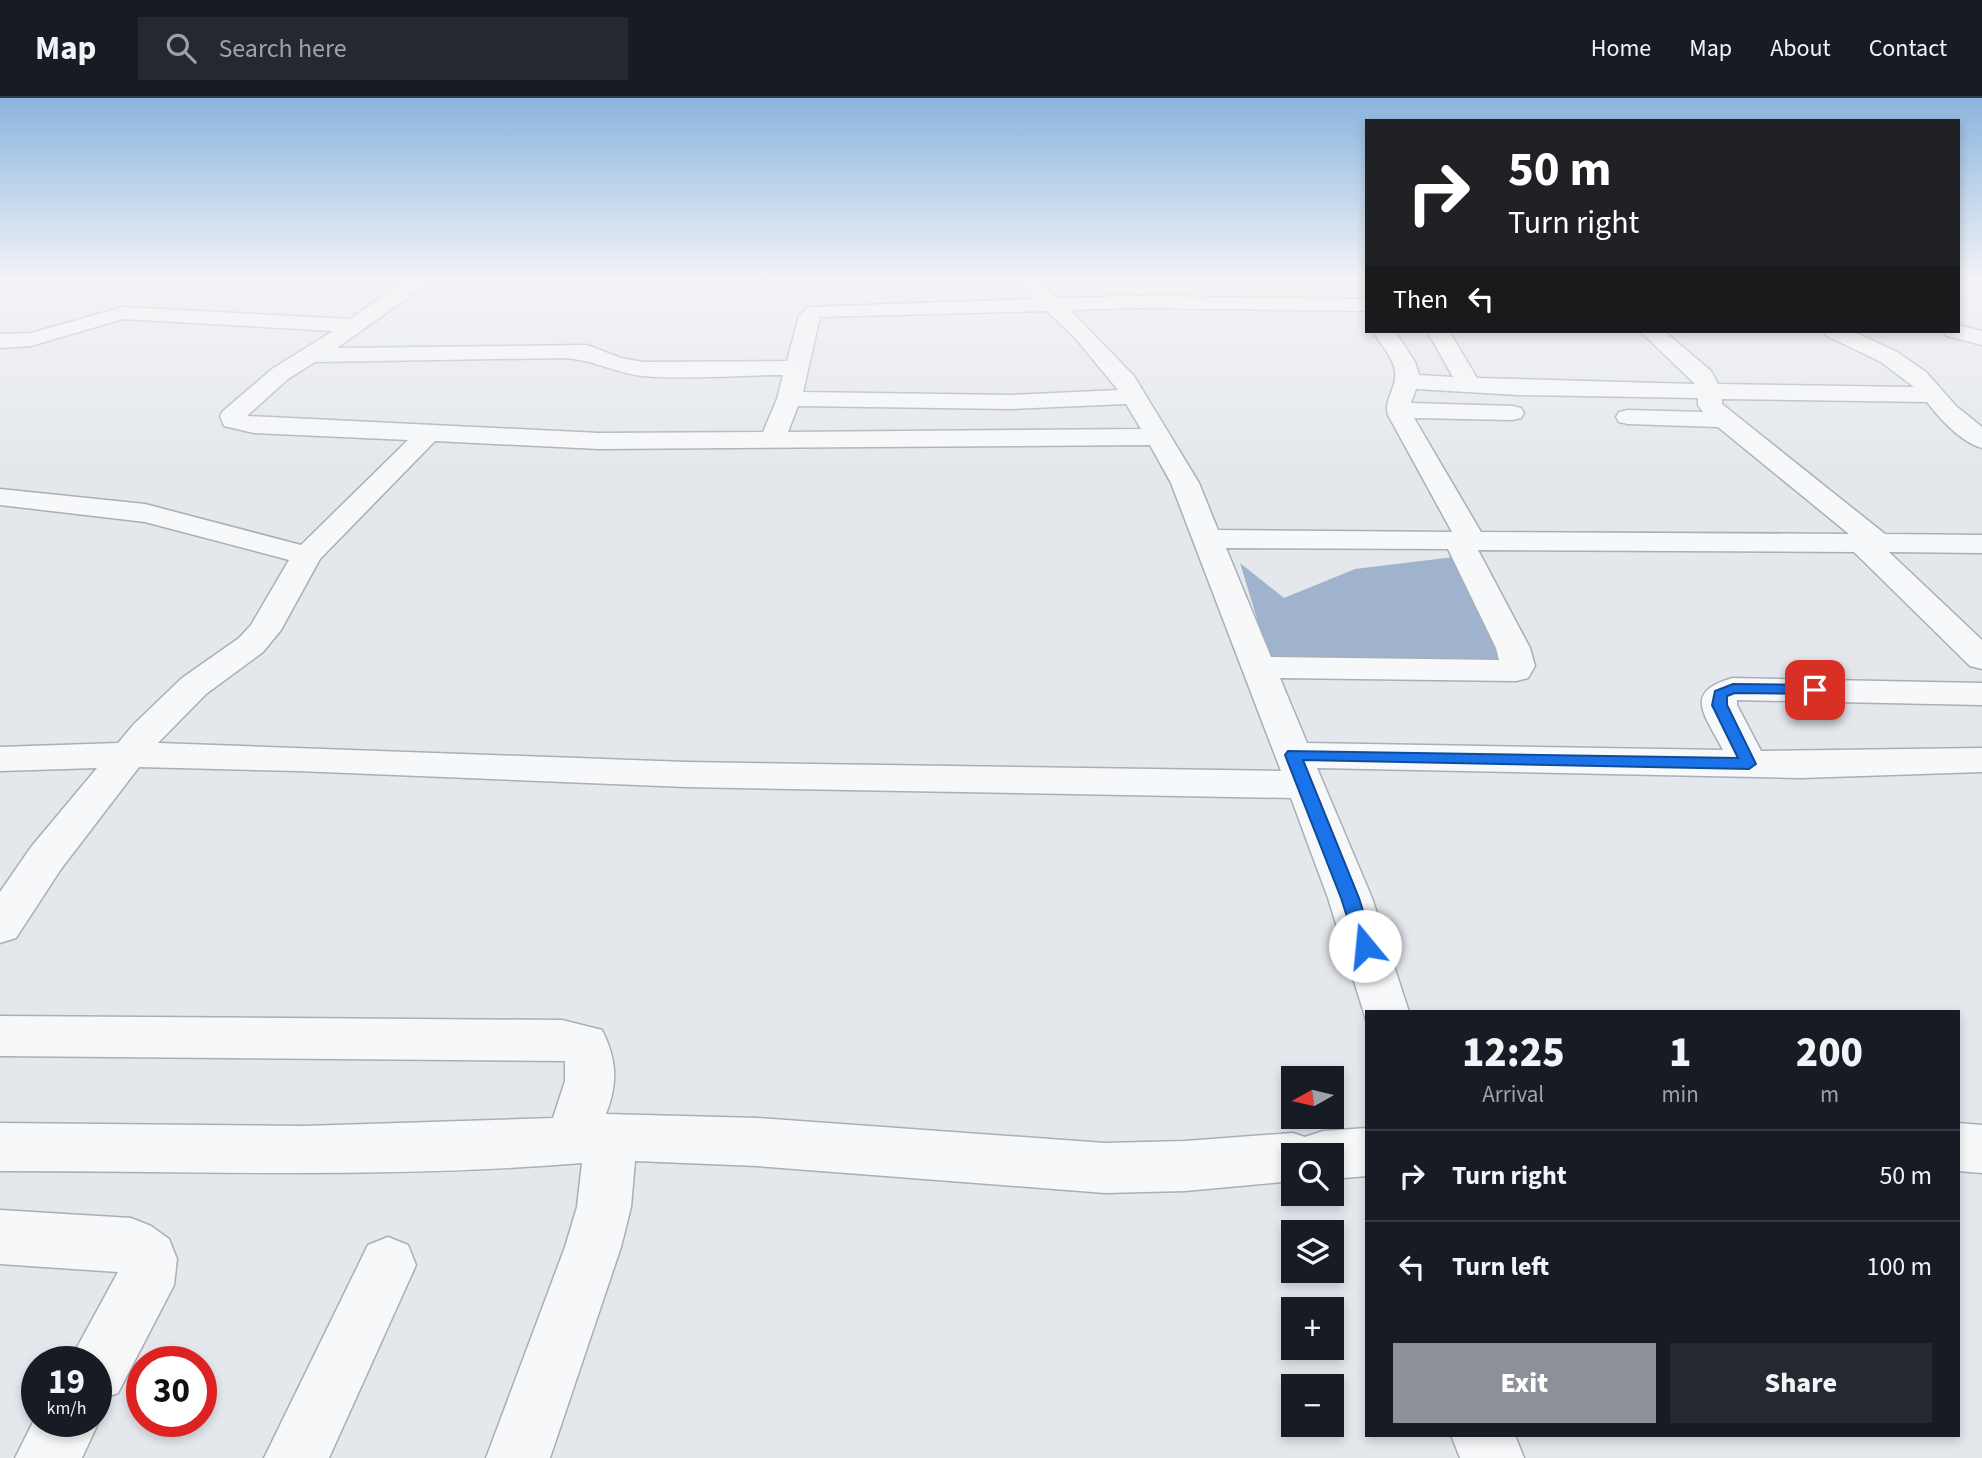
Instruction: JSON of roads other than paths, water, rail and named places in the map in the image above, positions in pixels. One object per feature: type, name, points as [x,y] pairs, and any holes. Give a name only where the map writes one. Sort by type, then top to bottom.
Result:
[{"type":"street","points":[[331,341],[280,374],[232,416],[233,421],[254,425],[431,431],[577,440],[1159,437]]},
{"type":"street","points":[[772,440],[789,399],[803,341]]},
{"type":"street","points":[[1089,341],[1111,363],[1134,396],[1185,482],[1350,898],[1384,1010]]},
{"type":"street","points":[[1259,667],[1516,671],[1518,666],[1513,648],[1466,541],[1398,410],[1397,401],[1406,381],[1406,367],[1390,341]]},
{"type":"street","points":[[1444,341],[1469,385]]},
{"type":"street","points":[[1663,341],[1703,376],[1710,392],[1710,405],[1724,420],[1872,545],[1982,659]]},
{"type":"street","points":[[1857,341],[1889,357],[1918,377],[1947,411],[1982,440]]},
{"type":"street","points":[[310,355],[564,351],[587,352],[615,364],[643,369],[797,368]]},
{"type":"street","points":[[1406,381],[1710,392],[1934,395]]},
{"type":"street","points":[[789,399],[1011,402],[1134,396]]},
{"type":"street","points":[[1398,410],[1541,414]]},
{"type":"street","points":[[1603,416],[1724,420]]},
{"type":"street","points":[[0,926],[68,830],[171,706],[251,645],[265,629],[307,555],[431,431]]},
{"type":"street","points":[[0,497],[145,513],[307,555]]},
{"type":"street","points":[[1209,539],[1982,544]]},
{"type":"street","points":[[1749,764],[1719,705],[1720,694],[1733,688],[1982,694]]},
{"type":"street","points":[[0,759],[129,755],[626,773],[1299,770],[1812,765],[1982,760]]},
{"type":"street","points":[[0,1036],[562,1040],[585,1045],[592,1059],[590,1138],[604,1207],[593,1247],[518,1458]]},
{"type":"street","points":[[0,1147],[304,1150],[454,1147],[590,1138],[757,1142],[1105,1168],[1185,1166],[1281,1158]]},
{"type":"street","points":[[1960,1147],[1982,1149]]},
{"type":"street","points":[[1344,1154],[1365,1152]]},
{"type":"street","points":[[0,1237],[131,1245],[149,1259],[145,1285],[110,1346]]},
{"type":"street","points":[[296,1458],[388,1265]]},
{"type":"street","points":[[47,1458],[59,1437]]},
{"type":"street","points":[[1484,1437],[1492,1458]]},
{"type":"water","points":[[1454,557],[1502,658],[1493,669],[1269,658],[1240,563],[1284,598],[1355,569]]}]
